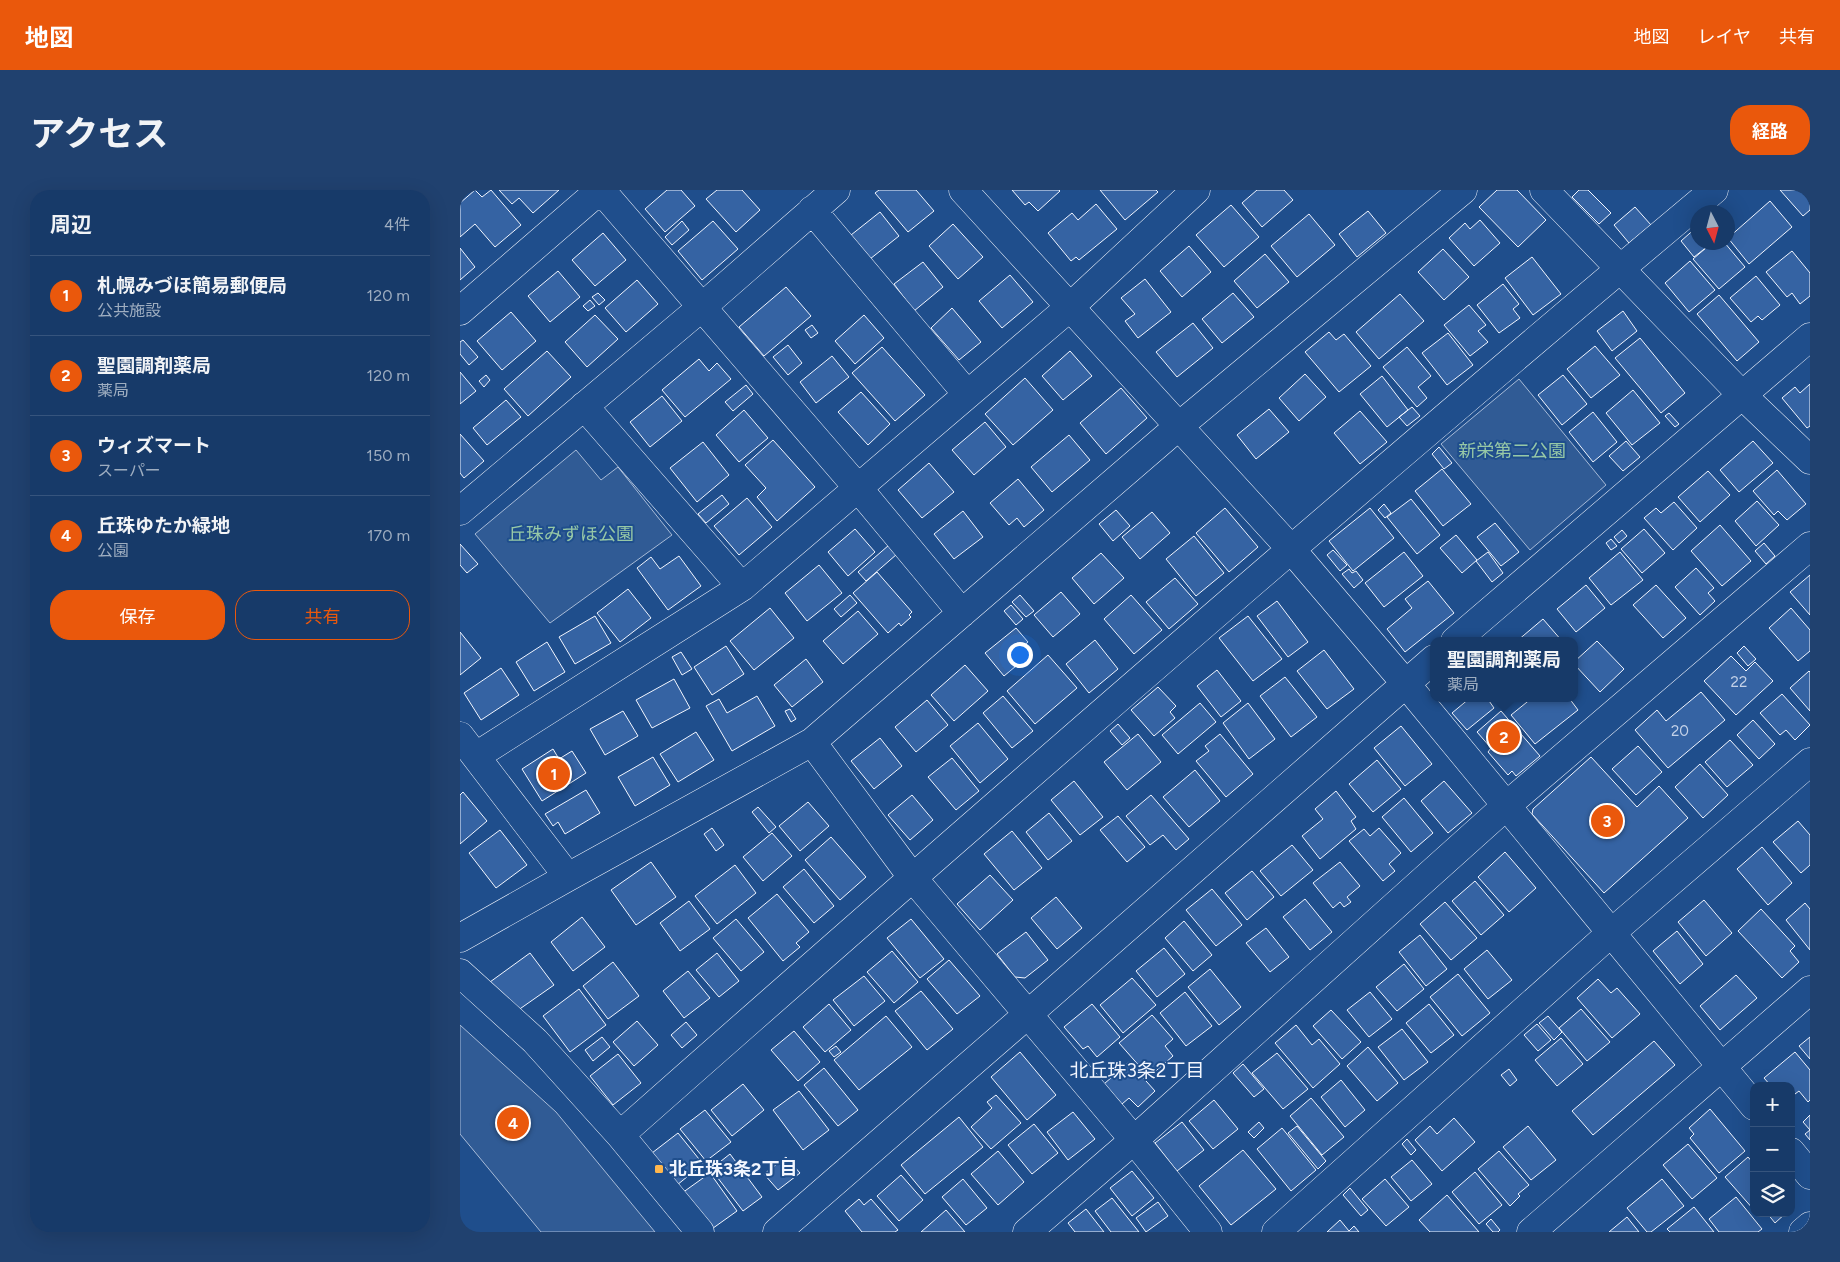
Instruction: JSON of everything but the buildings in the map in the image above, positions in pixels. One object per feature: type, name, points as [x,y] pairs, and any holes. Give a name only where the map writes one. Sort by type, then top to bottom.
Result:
[{"type":"street","points":[[460,310],[600,190],[858,488],[962,613]]},
{"type":"street","points":[[460,511],[702,307],[836,190]]},
{"type":"street","points":[[963,190],[1292,549],[1406,684],[1750,1101]]},
{"type":"street","points":[[568,877],[468,746],[742,587],[1070,307],[1196,190]]},
{"type":"street","points":[[460,938],[812,742],[1178,426],[1463,190]]},
{"type":"street","points":[[1544,190],[1742,394],[1810,460]]},
{"type":"street","points":[[620,1135],[912,877],[1292,549],[1714,190]]},
{"type":"street","points":[[812,210],[968,394]]},
{"type":"street","points":[[1460,637],[1742,394],[1810,338]]},
{"type":"street","points":[[584,406],[742,587]]},
{"type":"street","points":[[1027,1232],[1134,1140],[1506,806],[1810,546]]},
{"type":"street","points":[[777,1232],[1430,663]]},
{"type":"street","points":[[812,742],[912,877],[1134,1140],[1208,1232]]},
{"type":"street","points":[[1276,1232],[1611,933],[1810,762]]},
{"type":"street","points":[[460,973],[535,1041],[620,1135],[700,1232]]},
{"type":"street","points":[[1532,1232],[1810,990]]},
{"type":"street","points":[[1795,1157],[1810,1175]]},
{"type":"street","points":[[1803,1232],[1810,1226]]},
{"type":"shaded area","name":"新栄第二公園","points":[[1519,379],[1606,485],[1530,550],[1441,444]]},
{"type":"shaded area","name":"丘珠みずほ公園","points":[[576,450],[601,480],[618,467],[672,535],[550,623],[475,534]]},
{"type":"shaded area","points":[[460,1025],[556,1112],[655,1232],[541,1232],[460,1134]]},
{"type":"place","name":"聖園調剤薬局","points":[[1504,737]]},
{"type":"place","name":"札幌みづほ簡易郵便局","points":[[554,774]]},
{"type":"place","name":"ウィズマート","points":[[1607,821]]},
{"type":"place","name":"丘珠ゆたか緑地","points":[[513,1123]]},
{"type":"place","name":"北丘珠3条2丁目","points":[[659,1169]]},
{"type":"district","name":"北丘珠3条2丁目","points":[[1137,1070]]}]
